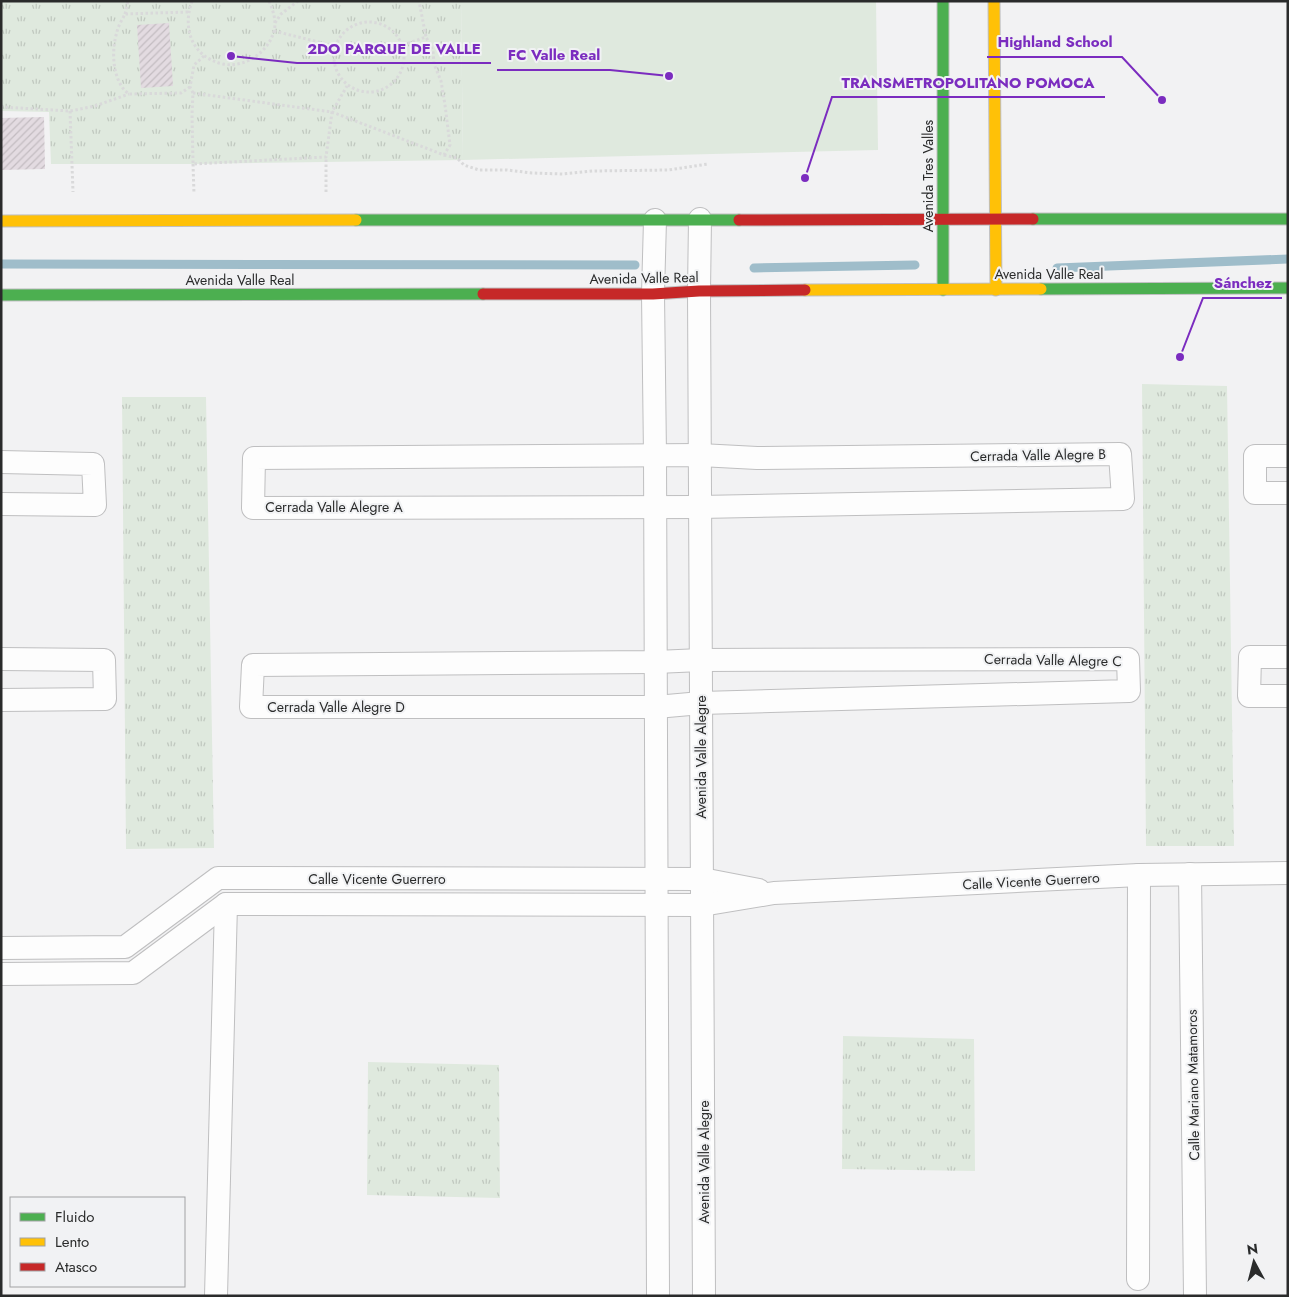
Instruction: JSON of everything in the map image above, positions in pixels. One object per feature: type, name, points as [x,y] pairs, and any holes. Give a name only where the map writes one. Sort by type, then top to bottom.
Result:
[{"type":"street","name":"Avenida Tres Valles","points":[[943,1],[943,290]]},
{"type":"street","points":[[994,1],[994,220],[996,290]]},
{"type":"street","name":"Avenida Valle Alegre","points":[[700,219],[704,1296]]},
{"type":"street","points":[[1,221],[1288,219]]},
{"type":"street","points":[[655,220],[653,294],[658,1296]]},
{"type":"street","name":"Avenida Valle Real","points":[[1,295],[653,294],[699,291],[1288,288]]},
{"type":"street","name":"Cerrada Valle Alegre B","points":[[655,456],[700,455],[757,458],[1120,454],[1123,499],[700,507],[655,506]]},
{"type":"street","name":"Cerrada Valle Alegre A","points":[[655,456],[254,458],[253,508],[655,506]]},
{"type":"street","points":[[1288,456],[1255,456],[1256,493],[1288,492]]},
{"type":"street","points":[[1,462],[93,464],[95,505],[1,504]]},
{"type":"street","points":[[1288,657],[1250,658],[1249,696],[1288,696]]},
{"type":"street","points":[[1,659],[104,660],[105,699],[1,700]]},
{"type":"street","name":"Cerrada Valle Alegre C","points":[[656,662],[701,660],[1128,659],[1129,691],[701,703],[656,707]]},
{"type":"street","name":"Cerrada Valle Alegre D","points":[[656,662],[253,665],[251,707],[656,707]]},
{"type":"street","name":"Calle Vicente Guerrero","points":[[226,904],[702,905],[774,892],[1190,874],[1288,873]]},
{"type":"street","name":"Calle Mariano Matamoros","points":[[1190,874],[1195,1296]]},
{"type":"street","points":[[1138,876],[1138,1279]]},
{"type":"street","name":"Calle Vicente Guerrero","points":[[1,948],[125,947],[218,878],[702,879],[774,892]]},
{"type":"street","points":[[1,974],[133,973],[226,904]]},
{"type":"street","points":[[216,1296],[226,904]]},
{"type":"path","points":[[128,1],[125,14],[116,32],[114,64],[120,84],[129,94]]},
{"type":"path","points":[[192,1],[188,12],[188,28],[193,44],[204,56],[224,64],[246,62],[264,50],[274,31],[275,24],[270,1]]},
{"type":"path","points":[[275,24],[281,14],[298,1]]},
{"type":"path","points":[[419,1],[426,37],[433,51],[434,64],[441,80],[450,145],[444,155]]},
{"type":"path","points":[[125,14],[188,12]]},
{"type":"path","points":[[368,22],[383,24],[395,33],[403,45],[405,57],[403,68],[398,78],[380,92],[368,93],[357,91],[347,86],[337,75],[333,61],[335,46],[342,33],[354,25],[368,22]]},
{"type":"path","points":[[274,31],[335,46]]},
{"type":"path","points":[[403,45],[426,37]]},
{"type":"path","points":[[204,56],[194,65],[190,87],[193,94],[193,164],[326,157]]},
{"type":"path","points":[[325,220],[326,157],[332,112],[347,86]]},
{"type":"path","points":[[1,106],[70,111],[95,106],[129,94],[181,93],[190,87]]},
{"type":"path","points":[[193,94],[332,112],[456,158],[464,165],[479,170],[563,174],[593,171],[668,170],[708,164]]},
{"type":"path","points":[[70,111],[74,221]]},
{"type":"green space","points":[[1,1],[461,1],[463,160],[51,164],[49,112],[1,111]]},
{"type":"green space","points":[[461,1],[876,1],[878,150],[463,160]]},
{"type":"green space","points":[[1142,384],[1227,386],[1234,846],[1146,846]]},
{"type":"green space","points":[[122,397],[206,397],[214,848],[126,849]]},
{"type":"green space","points":[[843,1036],[974,1039],[975,1171],[842,1169]]},
{"type":"green space","points":[[368,1062],[499,1065],[500,1198],[367,1195]]},
{"type":"building","points":[[169,23],[173,86],[141,88],[137,25]]},
{"type":"building","points":[[44,117],[45,169],[1,170],[1,118]]},
{"type":"waterway","points":[[1057,268],[1288,259]]},
{"type":"waterway","points":[[1,264],[635,265]]},
{"type":"waterway","points":[[754,268],[915,265]]},
{"type":"traffic: fast","points":[[943,1],[943,290]]},
{"type":"traffic: fast","points":[[1033,219],[1288,219]]},
{"type":"traffic: fast","points":[[356,220],[739,220]]},
{"type":"traffic: fast","points":[[1041,289],[1288,288]]},
{"type":"traffic: fast","points":[[1,295],[483,294]]},
{"type":"traffic: slow","points":[[994,1],[996,290]]},
{"type":"traffic: slow","points":[[1,221],[356,220]]},
{"type":"traffic: slow","points":[[805,290],[1041,289]]},
{"type":"traffic: jam","points":[[739,220],[1033,219]]},
{"type":"traffic: jam","points":[[483,294],[653,294],[699,291],[805,290]]},
{"type":"place","name":"2DO PARQUE DE VALLE","points":[[231,56]]},
{"type":"place","name":"FC Valle Real","points":[[669,76]]},
{"type":"place","name":"Highland School","points":[[1162,100]]},
{"type":"place","name":"TRANSMETROPOLITANO POMOCA","points":[[805,178]]},
{"type":"place","name":"Sánchez","points":[[1180,357]]}]
